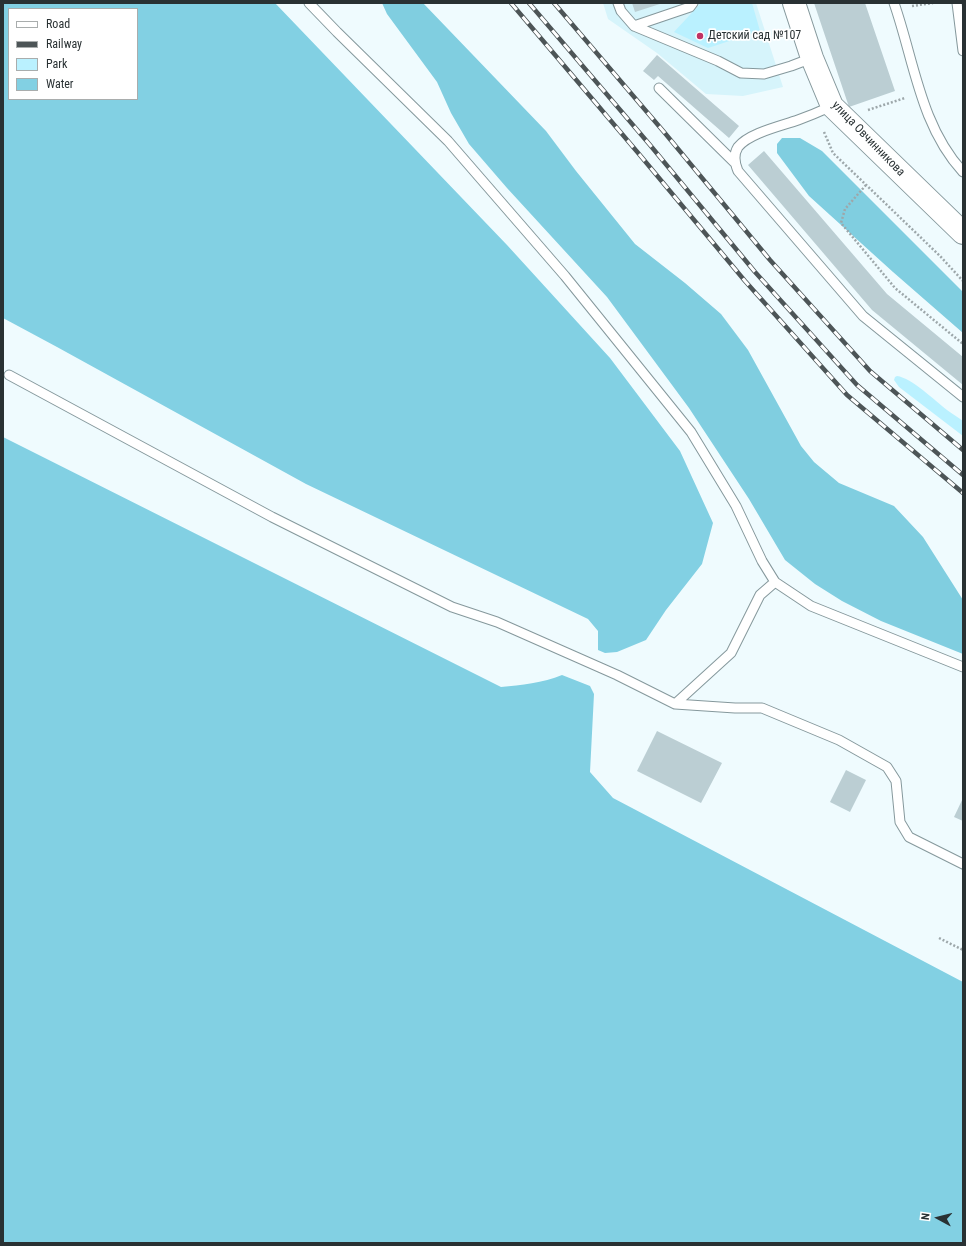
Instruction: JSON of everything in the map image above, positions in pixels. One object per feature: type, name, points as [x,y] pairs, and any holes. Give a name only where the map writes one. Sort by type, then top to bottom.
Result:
[{"type":"street","name":"улица Овчинникова","points":[[794,3],[812,58],[825,109],[963,233]]},
{"type":"lane","points":[[309,3],[336,32],[448,141],[565,276],[691,432],[736,506],[762,561],[775,582],[810,606],[963,667]]},
{"type":"lane","points":[[618,3],[621,11],[634,26],[718,61],[741,73],[764,74],[812,58]]},
{"type":"lane","points":[[634,26],[690,7],[693,3]]},
{"type":"lane","points":[[957,3],[963,51]]},
{"type":"lane","points":[[895,6],[924,105],[934,129],[955,163],[963,172]]},
{"type":"lane","points":[[659,88],[735,163],[738,171],[863,316],[963,397]]},
{"type":"lane","points":[[735,163],[738,147],[754,135],[825,109]]},
{"type":"lane","points":[[9,375],[272,517],[452,607],[498,622],[617,674],[675,704],[735,708],[762,708],[839,740],[887,767],[896,781],[900,822],[909,837],[963,864]]},
{"type":"lane","points":[[675,704],[731,653],[760,595],[775,582]]},
{"type":"path","points":[[895,6],[933,3]]},
{"type":"path","points":[[868,110],[920,92]]},
{"type":"path","points":[[825,109],[833,153],[940,256],[963,282]]},
{"type":"path","points":[[866,185],[845,209],[841,223],[895,288],[963,344]]},
{"type":"path","points":[[938,938],[963,950]]},
{"type":"shaded area","points":[[382,3],[423,3],[546,131],[635,244],[685,283],[721,314],[748,350],[801,446],[814,462],[839,483],[894,506],[923,537],[963,600],[963,654],[881,621],[842,601],[815,584],[785,560],[749,499],[689,408],[607,297],[507,188],[469,144],[451,113],[437,82],[387,14]]},
{"type":"shaded area","name":"Детский сад №107","points":[[603,3],[756,3],[783,87],[743,96],[706,94],[657,53],[608,19]]},
{"type":"shaded area","points":[[782,138],[800,138],[822,151],[963,292],[963,333],[809,196],[777,153],[777,144]]},
{"type":"green space","points":[[701,3],[752,3],[760,31],[708,48],[674,32]]},
{"type":"green space","points":[[897,376],[916,385],[963,421],[963,436],[899,387],[894,380]]},
{"type":"water","points":[[3,3],[275,3],[507,245],[610,358],[680,451],[713,523],[702,564],[666,610],[646,640],[617,652],[605,653],[598,650],[598,631],[588,619],[306,484],[3,318]]},
{"type":"water","points":[[3,437],[501,687],[540,682],[562,675],[590,686],[594,694],[590,772],[613,798],[963,982],[963,1243],[3,1243]]},
{"type":"building","points":[[632,3],[663,3],[635,12]]},
{"type":"building","points":[[814,3],[865,3],[895,91],[849,107]]},
{"type":"building","points":[[657,55],[739,126],[729,138],[658,76],[654,80],[643,71]]},
{"type":"building","points":[[764,151],[887,294],[963,357],[963,385],[872,310],[748,165]]},
{"type":"building","points":[[657,731],[722,763],[701,803],[637,771]]},
{"type":"building","points":[[846,770],[866,780],[850,812],[830,802]]},
{"type":"building","points":[[963,798],[963,821],[954,817]]},
{"type":"railway","points":[[511,3],[745,281],[847,395],[963,493]]},
{"type":"railway","points":[[529,3],[650,145],[755,272],[857,385],[963,475]]},
{"type":"railway","points":[[554,3],[664,132],[770,260],[870,371],[963,450]]},
{"type":"place","name":"Детский сад №107","points":[[700,36]]}]
